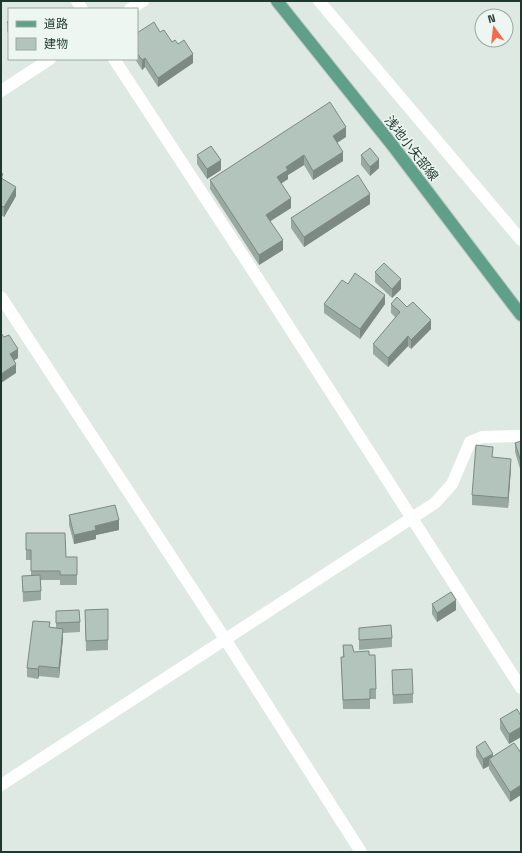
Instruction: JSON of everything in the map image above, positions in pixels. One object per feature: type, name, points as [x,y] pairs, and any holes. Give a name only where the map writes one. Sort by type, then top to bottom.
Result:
[{"type":"main road","name":"浅地小矢部線","points":[[277,1],[393,146],[521,316]]},
{"type":"street","points":[[132,8],[143,1]]},
{"type":"street","points":[[319,1],[521,240]]},
{"type":"street","points":[[1,91],[48,60]]},
{"type":"street","points":[[115,60],[255,274],[521,688]]},
{"type":"street","points":[[1,297],[6,316],[225,639],[361,852]]},
{"type":"street","points":[[1,785],[436,503],[452,484],[470,442],[482,437],[521,436]]},
{"type":"building","points":[[154,22],[160,32],[164,30],[172,42],[175,40],[178,44],[184,40],[193,54],[158,78],[145,58],[142,60],[138,54],[138,32]]},
{"type":"building","points":[[330,102],[346,127],[333,136],[343,152],[313,171],[304,155],[286,167],[288,170],[277,177],[291,198],[266,215],[283,240],[259,255],[210,180]]},
{"type":"building","points":[[211,146],[221,160],[207,169],[197,155]]},
{"type":"building","points":[[370,148],[379,159],[370,167],[361,155]]},
{"type":"building","points":[[358,175],[370,194],[304,237],[291,218]]},
{"type":"building","points":[[1,178],[16,187],[4,207],[1,206]]},
{"type":"building","points":[[384,263],[401,279],[392,289],[375,272]]},
{"type":"building","points":[[355,273],[385,295],[360,329],[324,304],[342,280],[348,284]]},
{"type":"building","points":[[397,297],[407,307],[413,302],[431,320],[411,340],[408,336],[388,358],[373,344],[400,312],[391,304]]},
{"type":"building","points":[[1,333],[4,337],[9,335],[18,349],[10,354],[16,364],[1,374]]},
{"type":"building","points":[[521,441],[521,462],[515,443]]},
{"type":"building","points":[[476,445],[493,447],[492,457],[511,459],[508,498],[472,495]]},
{"type":"building","points":[[115,505],[119,520],[95,526],[96,530],[74,535],[69,515]]},
{"type":"building","points":[[26,533],[65,533],[66,557],[77,557],[77,575],[60,575],[60,571],[31,571],[31,550],[26,550]]},
{"type":"building","points":[[40,575],[41,591],[23,592],[22,576]]},
{"type":"building","points":[[451,592],[456,600],[437,613],[432,604]]},
{"type":"building","points":[[108,609],[108,640],[86,641],[85,610]]},
{"type":"building","points":[[79,610],[80,622],[56,623],[56,611]]},
{"type":"building","points":[[33,621],[50,622],[49,627],[63,629],[59,668],[39,666],[38,669],[27,668]]},
{"type":"building","points":[[391,625],[392,638],[359,640],[359,628]]},
{"type":"building","points":[[343,645],[352,645],[354,652],[369,651],[369,655],[375,655],[376,689],[370,689],[370,699],[343,700],[341,657],[344,657]]},
{"type":"building","points":[[412,669],[413,694],[393,695],[392,670]]},
{"type":"building","points":[[517,709],[521,716],[521,727],[509,734],[500,719]]},
{"type":"building","points":[[485,741],[493,754],[483,759],[476,747]]},
{"type":"building","points":[[514,743],[521,753],[521,785],[510,792],[489,759]]}]
